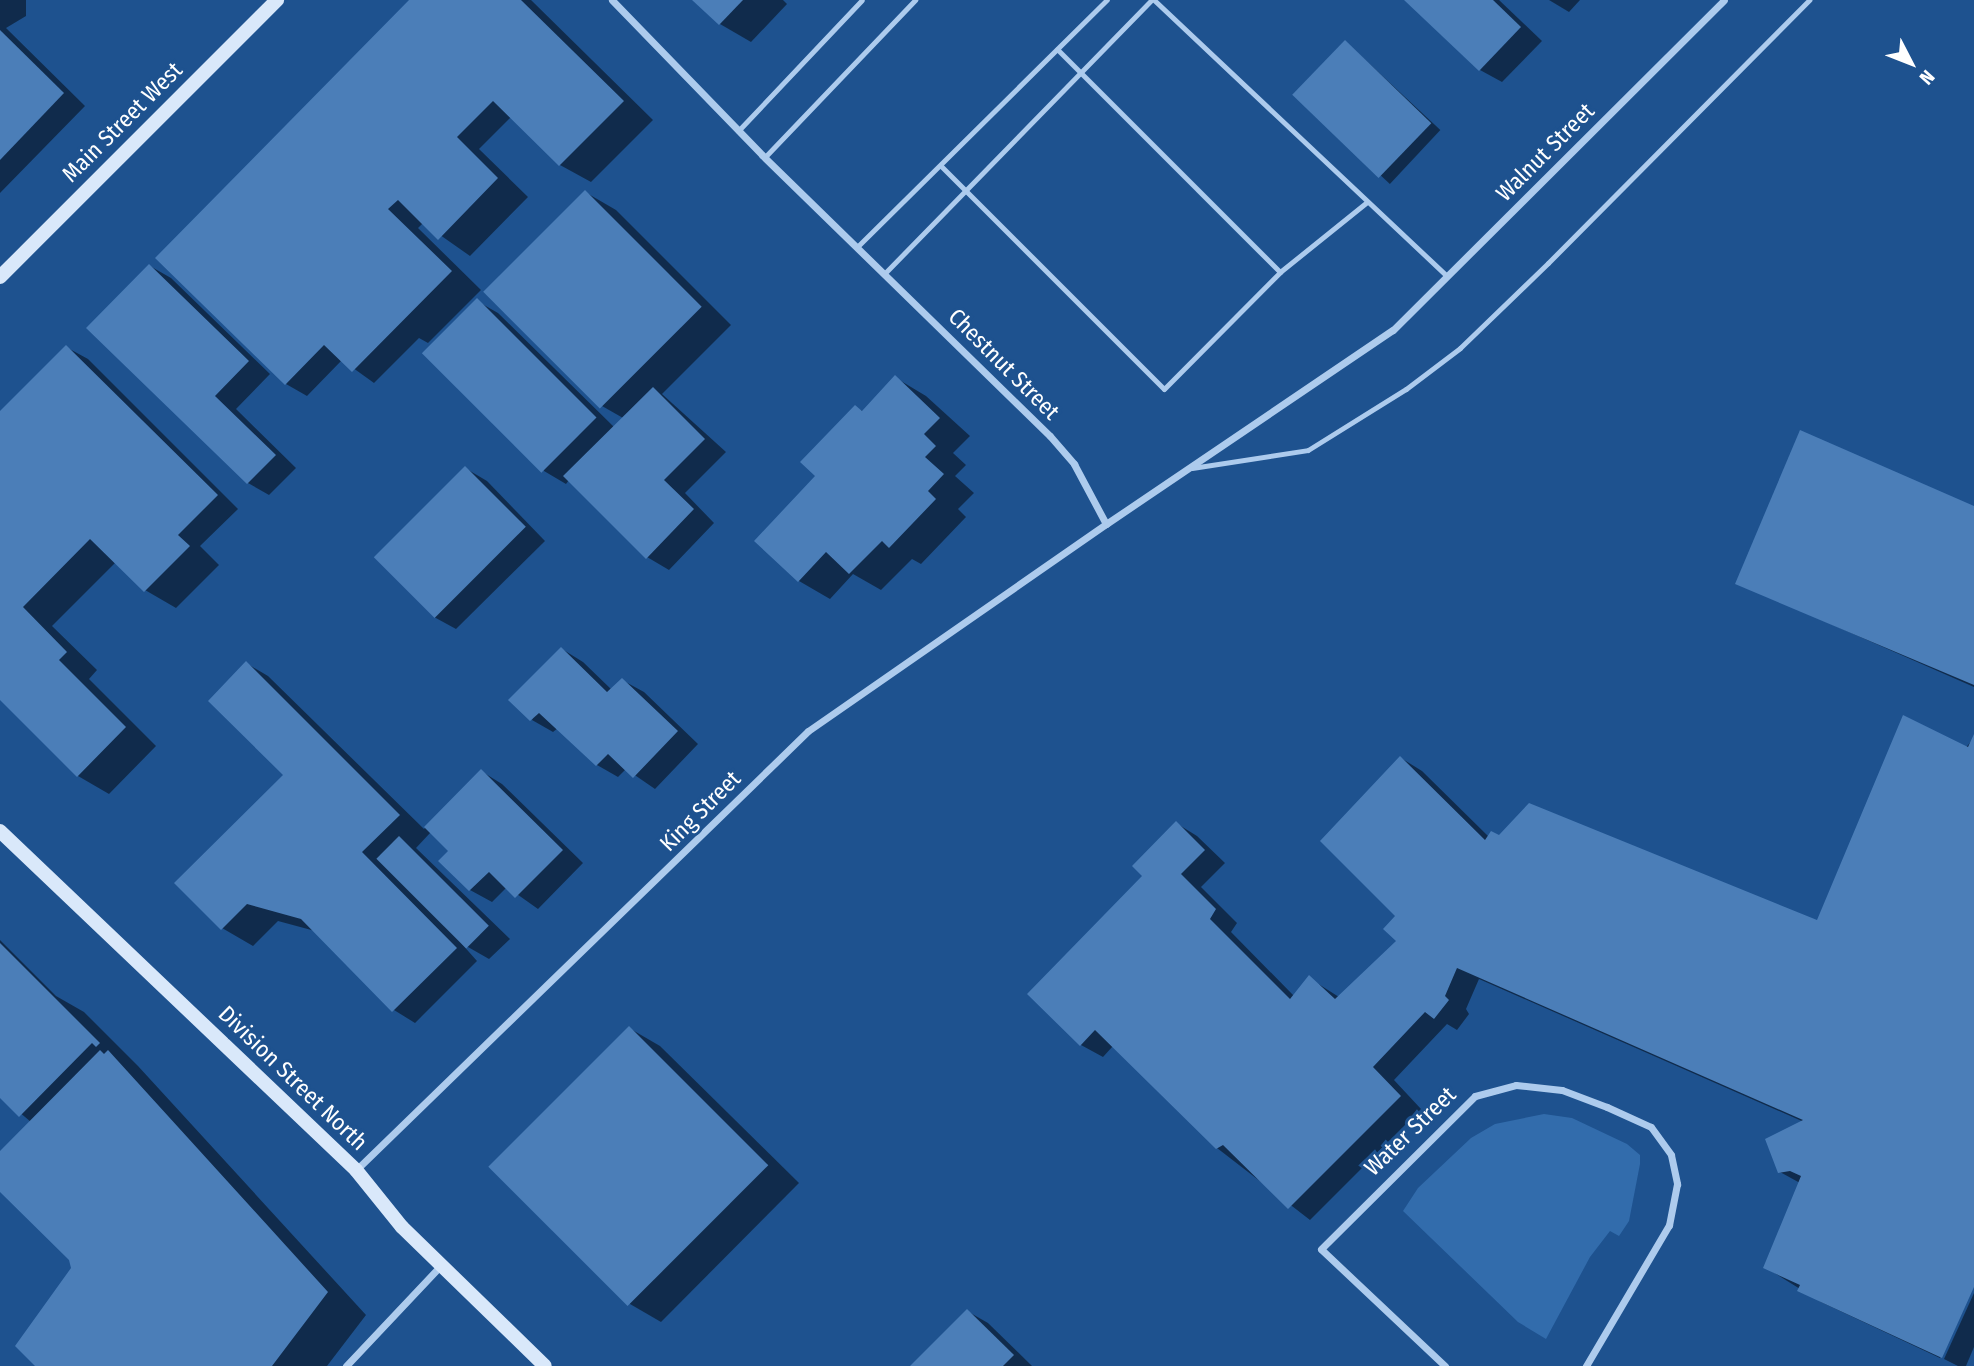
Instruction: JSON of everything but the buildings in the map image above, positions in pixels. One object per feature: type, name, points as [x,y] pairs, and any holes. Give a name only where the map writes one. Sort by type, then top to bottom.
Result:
[{"type":"main road","name":"Main Street West","points":[[0,276],[277,0]]},
{"type":"main road","name":"Division Street North","points":[[0,831],[356,1170],[402,1227],[545,1366]]},
{"type":"street","name":"Chestnut Street","points":[[612,0],[764,158],[858,246],[1058,446],[1074,464],[1106,524]]},
{"type":"street","name":"Walnut Street","points":[[1192,468],[1393,330],[1724,0]]},
{"type":"street","points":[[1106,524],[1192,468]]},
{"type":"street","name":"King Street","points":[[356,1170],[808,731],[1106,524]]},
{"type":"street","name":"Water Street","points":[[1445,1366],[1321,1249],[1475,1096],[1516,1084],[1562,1090],[1651,1127],[1671,1155],[1677,1184],[1669,1225],[1586,1366]]},
{"type":"street","points":[[346,1366],[443,1264]]},
{"type":"lane","points":[[738,131],[862,0]]},
{"type":"lane","points":[[764,158],[915,0]]},
{"type":"lane","points":[[858,246],[1107,0]]},
{"type":"lane","points":[[885,273],[1153,0],[1447,276]]},
{"type":"lane","points":[[1192,468],[1308,450],[1406,389],[1460,348],[1809,0]]},
{"type":"lane","points":[[1057,49],[1280,272]]},
{"type":"lane","points":[[941,166],[1164,389],[1280,272],[1367,202]]},
{"type":"shaded area","points":[[1544,1114],[1572,1118],[1627,1144],[1640,1155],[1629,1221],[1619,1236],[1610,1231],[1590,1257],[1546,1339],[1518,1322],[1403,1211],[1418,1188],[1471,1138],[1495,1124]]}]
